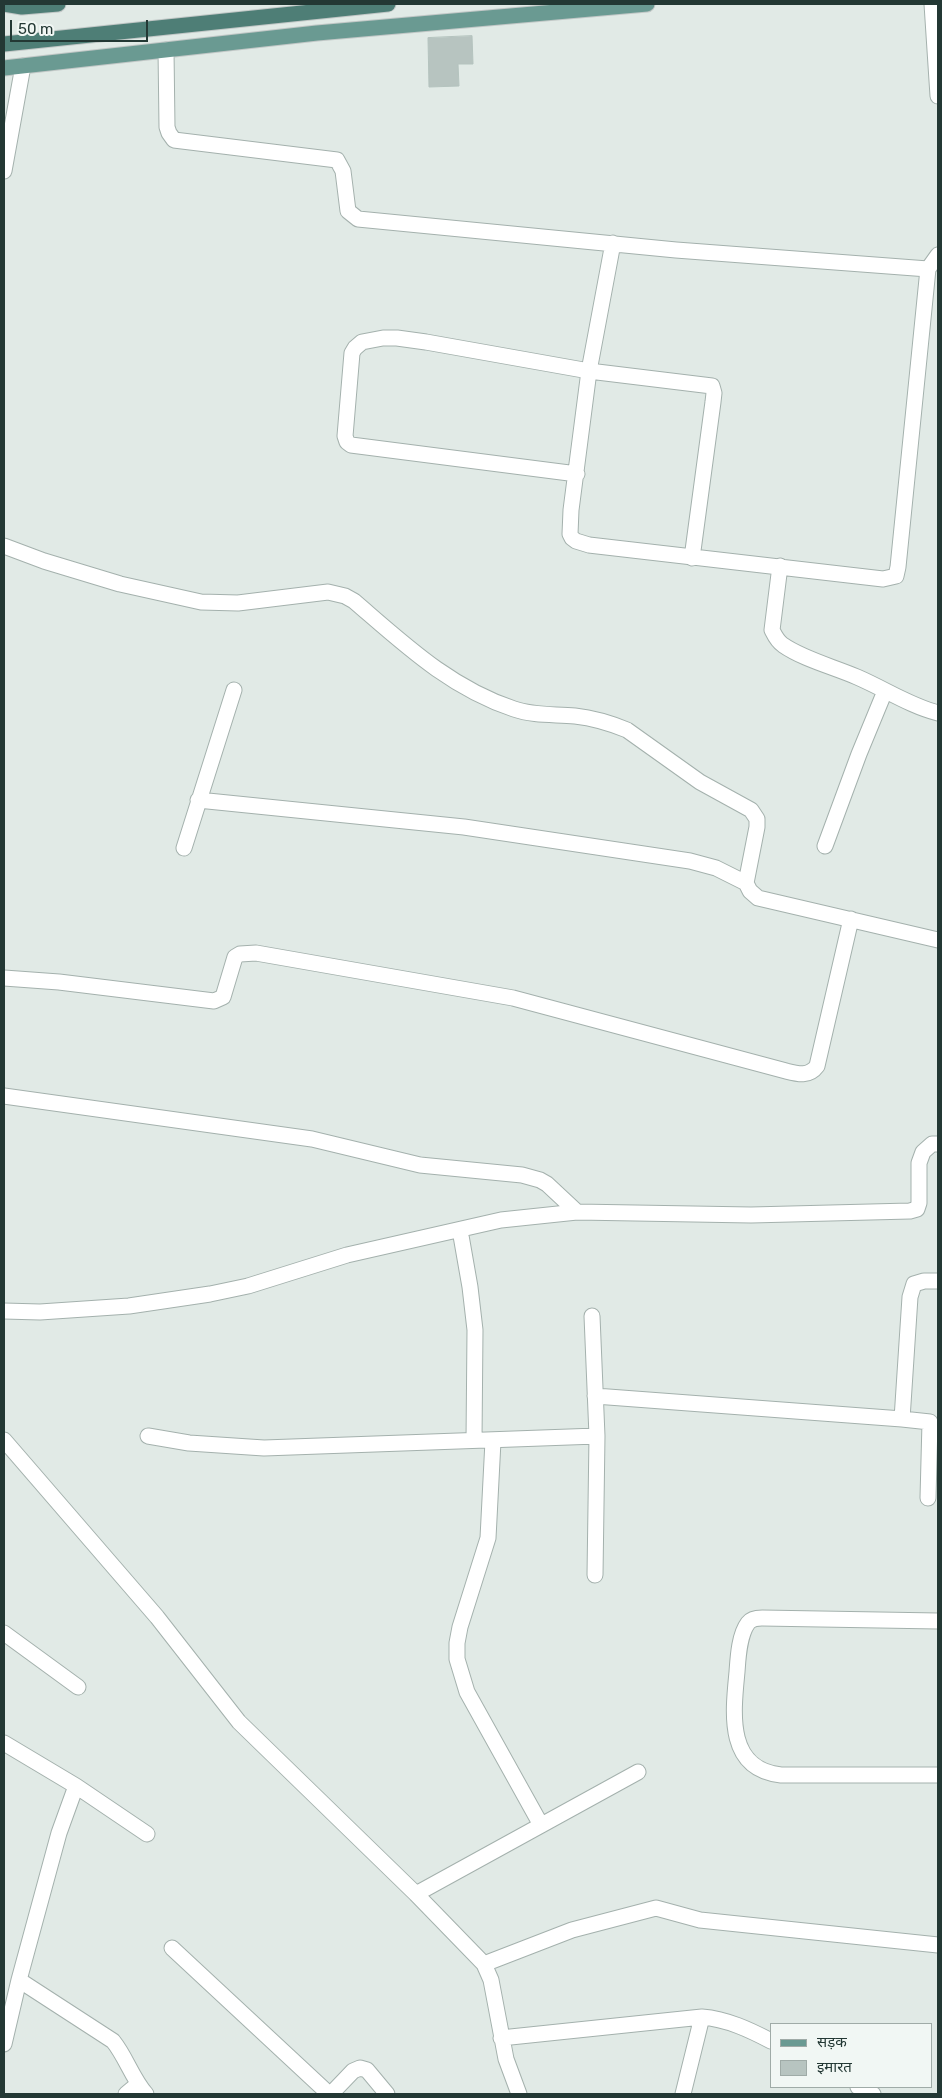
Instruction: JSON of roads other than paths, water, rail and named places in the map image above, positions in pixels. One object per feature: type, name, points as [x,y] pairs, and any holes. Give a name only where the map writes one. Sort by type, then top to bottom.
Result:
[{"type":"highway","points":[[4,4],[22,7]]},
{"type":"highway","points":[[4,9],[58,4]]},
{"type":"highway","points":[[4,44],[388,4]]},
{"type":"main road","points":[[4,68],[318,33],[647,4]]},
{"type":"street","points":[[932,4],[938,96]]},
{"type":"street","points":[[166,50],[167,127],[174,140],[337,160],[343,171],[348,211],[358,219],[676,250],[928,269]]},
{"type":"street","points":[[4,170],[23,66]]},
{"type":"street","points":[[613,243],[589,372],[571,510],[570,534],[576,541],[588,545],[883,579],[896,576],[898,567],[928,269],[938,255]]},
{"type":"street","points":[[576,474],[351,445],[347,442],[345,436],[352,353],[362,342],[383,338],[397,338],[589,372],[710,385],[713,389],[713,402],[692,558]]},
{"type":"street","points":[[4,546],[120,584],[158,594],[201,602],[238,603],[328,592],[345,596],[354,601],[430,666],[479,694],[526,712],[589,718],[616,725],[700,782],[751,810],[757,819],[757,827],[746,883]]},
{"type":"street","points":[[780,566],[772,630],[776,639],[784,646],[924,709],[938,713]]},
{"type":"street","points":[[184,848],[234,690]]},
{"type":"street","points":[[825,846],[859,754],[885,691]]},
{"type":"street","points":[[198,800],[464,827],[690,861],[716,868],[746,883],[750,891],[758,898],[938,940]]},
{"type":"street","points":[[4,978],[59,982],[214,1001],[223,997],[235,957],[240,954],[256,953],[513,998],[786,1072],[804,1074],[813,1071],[817,1066],[851,919]]},
{"type":"street","points":[[4,1096],[312,1138],[420,1165],[522,1175],[547,1184],[577,1212]]},
{"type":"street","points":[[4,1311],[86,1310],[169,1301],[248,1286],[346,1255],[501,1220],[577,1212],[751,1215],[910,1211],[917,1208],[919,1203],[919,1163],[923,1152],[932,1144],[938,1144]]},
{"type":"street","points":[[460,1230],[474,1322],[474,1440]]},
{"type":"street","points":[[902,1419],[910,1297],[914,1284],[924,1281],[938,1281]]},
{"type":"street","points":[[592,1316],[597,1436],[595,1574]]},
{"type":"street","points":[[595,1396],[934,1422],[928,1498]]},
{"type":"street","points":[[148,1436],[189,1443],[264,1448],[597,1436]]},
{"type":"street","points":[[4,1440],[163,1624],[239,1722],[416,1894],[484,1964],[491,1980],[506,2059],[519,2094]]},
{"type":"street","points":[[493,1441],[488,1538],[460,1626],[457,1659],[467,1692],[541,1825]]},
{"type":"street","points":[[938,1621],[762,1618],[752,1620],[746,1626],[742,1638],[734,1701],[735,1731],[739,1745],[757,1768],[764,1772],[781,1774],[938,1775]]},
{"type":"street","points":[[4,1633],[78,1687]]},
{"type":"street","points":[[4,1743],[76,1786],[147,1834]]},
{"type":"street","points":[[416,1894],[638,1772]]},
{"type":"street","points":[[4,2044],[19,1980],[59,1833],[76,1786]]},
{"type":"street","points":[[484,1964],[572,1930],[656,1908],[710,1922],[938,1945]]},
{"type":"street","points":[[172,1948],[330,2094],[353,2071],[360,2068],[367,2070],[387,2094]]},
{"type":"street","points":[[19,1980],[113,2041],[142,2089],[126,2094]]},
{"type":"street","points":[[501,2038],[702,2017],[720,2019],[770,2041]]},
{"type":"street","points":[[683,2094],[702,2017]]},
{"type":"street","points":[[860,2088],[873,2094]]}]
